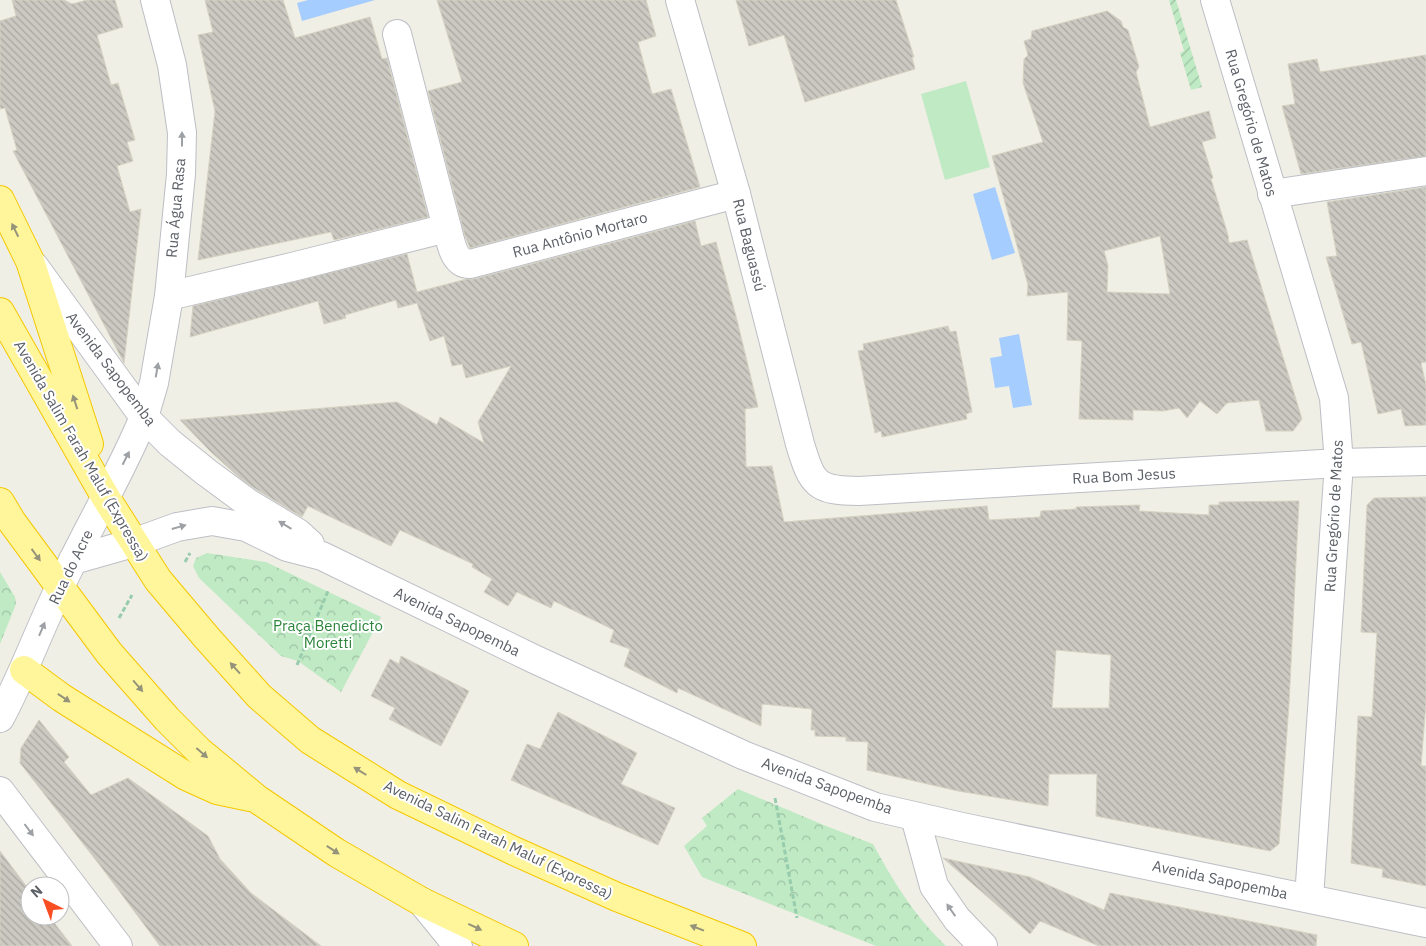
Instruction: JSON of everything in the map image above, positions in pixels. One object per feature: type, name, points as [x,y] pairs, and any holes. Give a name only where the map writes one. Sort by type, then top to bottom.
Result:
[{"type":"highway","points":[[0,200],[30,261],[106,498]]},
{"type":"highway","name":"Avenida Salim Farah Maluf (Expressa)","points":[[0,312],[106,498],[158,580],[259,696],[310,740],[398,795],[514,851],[617,897],[742,946]]},
{"type":"highway","points":[[0,502],[12,522],[110,653],[167,719],[199,751],[256,799],[337,853],[422,902],[514,946]]},
{"type":"highway","points":[[24,670],[62,698],[186,776],[217,790],[256,799]]},
{"type":"street","name":"Rua Água Rasa","points":[[144,417],[154,383],[168,296],[181,174],[182,133],[172,65],[155,0]]},
{"type":"street","name":"Rua Baguassú","points":[[680,0],[736,194],[800,444],[814,480],[823,487]]},
{"type":"street","name":"Rua Gregório de Matos","points":[[1215,0],[1334,398],[1339,463],[1309,898]]},
{"type":"street","name":"Rua Antônio Mortaro","points":[[397,34],[447,228],[456,258],[464,264],[736,194]]},
{"type":"street","points":[[1272,194],[1426,171]]},
{"type":"street","points":[[168,296],[447,228]]},
{"type":"street","name":"Avenida Sapopemba","points":[[30,261],[144,417],[170,443],[206,472],[248,503],[298,533],[322,556]]},
{"type":"street","name":"Rua do Acre","points":[[2,709],[24,670],[60,587],[106,498],[144,417]]},
{"type":"street","name":"Rua Bom Jesus","points":[[823,487],[834,490],[859,491],[1339,463],[1426,461]]},
{"type":"street","name":"Avenida Sapopemba","points":[[74,560],[133,543],[177,527],[212,521],[246,528],[287,546],[322,556],[534,659],[743,755],[876,807],[915,817],[1426,923]]},
{"type":"street","points":[[0,791],[118,946]]},
{"type":"street","points":[[915,817],[934,886],[957,919],[983,946]]},
{"type":"street","points":[[422,902],[458,946]]},
{"type":"path","points":[[296,666],[331,586]]},
{"type":"path","points":[[119,618],[132,595]]},
{"type":"path","points":[[774,797],[797,918]]},
{"type":"green space","points":[[1169,0],[1176,0],[1202,87],[1191,90],[1180,53],[1184,51]]},
{"type":"green space","points":[[966,81],[990,167],[945,180],[921,94]]},
{"type":"green space","name":"Praça Benedicto Moretti","points":[[207,553],[266,562],[381,617],[341,692],[298,661],[281,656],[199,578],[193,566],[196,558]]},
{"type":"green space","points":[[0,572],[15,597],[16,604],[0,644]]},
{"type":"green space","points":[[738,789],[873,844],[905,898],[924,923],[946,946],[876,946],[702,877],[684,846],[707,826],[702,818]]},
{"type":"water","points":[[308,0],[375,0],[302,21],[297,3]]},
{"type":"water","points":[[995,187],[1015,253],[992,260],[973,194]]},
{"type":"water","points":[[1019,334],[1032,405],[1013,408],[1009,386],[995,388],[990,358],[1002,356],[999,338]]},
{"type":"building","points":[[12,0],[64,0],[72,4],[87,0],[115,0],[123,27],[97,35],[111,85],[118,83],[135,140],[127,142],[133,161],[117,166],[130,212],[141,209],[124,363],[13,151],[17,150],[5,108],[0,109],[0,21],[16,16]]},
{"type":"building","points":[[205,0],[283,0],[295,38],[370,17],[382,59],[387,58],[428,217],[334,240],[331,232],[198,260],[215,111],[198,35],[213,32]]},
{"type":"building","points":[[437,0],[646,0],[656,36],[638,42],[652,94],[671,89],[700,187],[470,248],[465,236],[428,91],[462,82]]},
{"type":"building","points":[[736,0],[896,0],[914,57],[912,57],[915,69],[805,102],[784,35],[749,46]]},
{"type":"building","points":[[1107,11],[1121,21],[1123,27],[1128,30],[1139,67],[1136,72],[1150,127],[1209,111],[1216,138],[1202,142],[1213,178],[1211,179],[1229,243],[1247,240],[1302,419],[1293,431],[1266,431],[1259,400],[1227,403],[1217,414],[1200,401],[1187,418],[1179,408],[1163,411],[1133,410],[1133,420],[1079,419],[1082,341],[1067,340],[1068,292],[1027,296],[1028,285],[992,156],[1043,142],[1023,83],[1024,59],[1028,55],[1024,41],[1031,39],[1032,31]],"holes":[[[1160,236],[1170,294],[1107,292],[1108,265],[1104,251]]]},
{"type":"building","points":[[1426,55],[1426,156],[1301,174],[1282,106],[1295,104],[1288,64],[1317,59],[1320,72]]},
{"type":"building","points":[[1426,187],[1426,362],[1421,363],[1426,385],[1426,425],[1405,426],[1401,409],[1378,414],[1361,342],[1352,344],[1326,257],[1337,256],[1327,202]]},
{"type":"building","points":[[695,221],[701,246],[716,242],[758,407],[745,409],[746,467],[772,466],[784,522],[987,506],[989,520],[1040,517],[1041,511],[1076,509],[1076,507],[1140,505],[1139,511],[1209,515],[1209,505],[1219,505],[1219,502],[1299,501],[1289,704],[1279,844],[1270,851],[1096,816],[1097,774],[1049,774],[1048,806],[958,791],[867,770],[868,742],[846,741],[846,737],[815,736],[815,730],[811,730],[812,709],[762,704],[761,726],[678,688],[677,693],[624,666],[630,649],[610,642],[614,630],[554,601],[551,608],[517,592],[508,606],[484,592],[492,579],[472,567],[473,564],[400,530],[391,546],[308,506],[302,517],[241,479],[180,420],[397,402],[437,425],[440,417],[484,443],[478,422],[511,366],[466,378],[462,364],[452,366],[444,336],[430,341],[417,303],[398,308],[396,300],[345,315],[346,318],[324,324],[318,301],[190,337],[193,306],[407,254],[417,292],[467,279],[474,279]],"holes":[[[1056,650],[1111,655],[1109,708],[1052,708]]]},
{"type":"building","points":[[948,326],[950,332],[956,331],[972,412],[966,414],[967,419],[882,437],[881,431],[875,433],[858,351],[864,350],[863,344]]},
{"type":"building","points":[[1426,497],[1426,702],[1421,766],[1426,766],[1426,886],[1382,877],[1383,869],[1351,863],[1358,716],[1372,717],[1377,633],[1361,632],[1367,505],[1374,498]]},
{"type":"building","points":[[401,656],[469,691],[441,746],[389,719],[395,708],[371,696],[390,659],[399,664]]},
{"type":"building","points":[[558,712],[637,753],[621,784],[675,808],[658,845],[511,780],[527,744],[540,749]]},
{"type":"building","points":[[39,720],[69,757],[64,762],[91,795],[128,778],[208,836],[220,859],[251,893],[321,946],[160,946],[20,763],[21,748]]},
{"type":"building","points":[[0,851],[20,878],[20,926],[57,926],[72,946],[0,946]]},
{"type":"building","points":[[943,858],[1030,877],[1104,910],[1110,893],[1317,935],[1316,946],[1099,946],[1040,921],[1030,934]]}]
